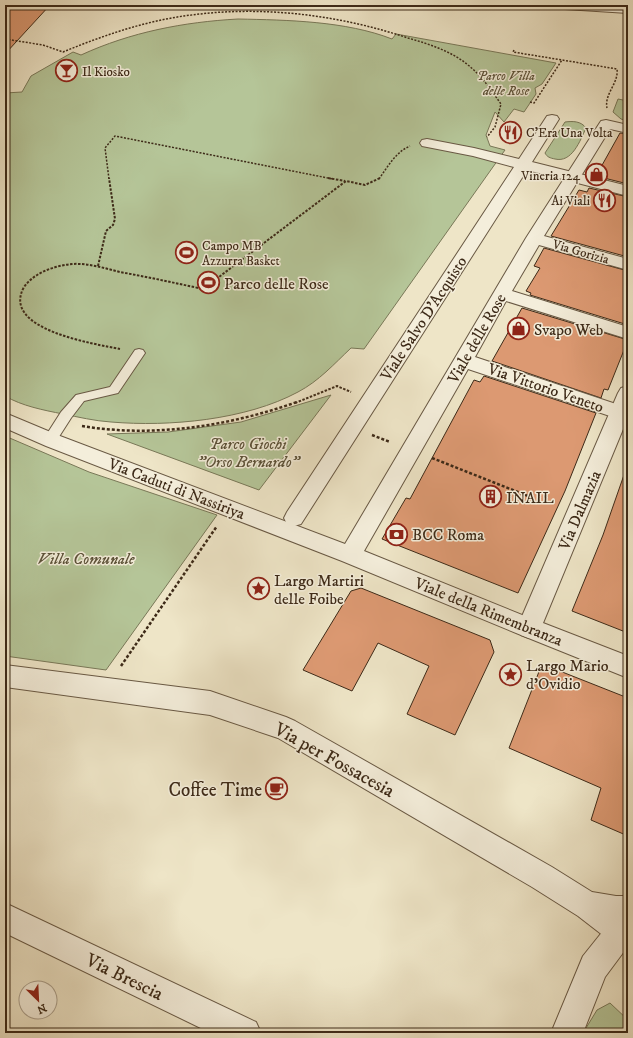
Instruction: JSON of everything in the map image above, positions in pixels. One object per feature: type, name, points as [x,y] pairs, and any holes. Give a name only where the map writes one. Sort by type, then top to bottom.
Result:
[{"type":"street","points":[[565,5],[628,9]]},
{"type":"street","name":"Viale Salvo D'Acquisto","points":[[294,518],[552,119]]},
{"type":"street","points":[[606,124],[628,129]]},
{"type":"street","name":"Viale delle Rose","points":[[350,554],[534,238],[606,124]]},
{"type":"street","points":[[427,143],[474,152],[628,191]]},
{"type":"street","name":"Via Gorizia","points":[[534,238],[628,265]]},
{"type":"street","points":[[502,294],[628,333]]},
{"type":"street","name":"Via Vittorio Veneto","points":[[463,360],[625,407]]},
{"type":"street","name":"Via Dalmazia","points":[[529,628],[625,407]]},
{"type":"street","name":"Via Caduti di Nassiriya","points":[[5,420],[50,440],[350,554]]},
{"type":"street","name":"Viale della Rimembranza","points":[[350,554],[628,667]]},
{"type":"street","name":"Via per Fossacesia","points":[[5,676],[210,703],[286,728],[626,927]]},
{"type":"street","name":"Via Brescia","points":[[5,918],[245,1033]]},
{"type":"street","points":[[567,1033],[594,967],[626,927]]},
{"type":"lane","points":[[50,440],[66,415],[80,398],[114,390],[139,353]]},
{"type":"path","points":[[5,39],[43,45],[63,52],[87,41],[138,25],[181,16],[223,12],[260,11],[302,14],[342,20],[382,30],[446,50],[468,63],[490,85],[501,104],[495,127],[474,152]]},
{"type":"path","points":[[514,50],[513,52],[616,69],[618,74],[606,103],[607,109],[617,118],[606,124]]},
{"type":"path","points":[[530,102],[534,103],[562,60]]},
{"type":"path","points":[[98,266],[106,231],[113,225],[115,218],[105,148],[115,136],[365,185],[379,179],[390,162],[403,149],[418,142],[427,143]]},
{"type":"path","points":[[17,302],[22,288],[37,274],[49,269],[71,264],[98,266],[203,289],[346,182]]},
{"type":"path","points":[[21,314],[24,319]]},
{"type":"path","points":[[30,323],[65,336],[139,353]]},
{"type":"path","points":[[75,425],[120,431],[187,428],[243,418],[288,406],[337,386],[370,400]]},
{"type":"path","points":[[427,456],[528,496]]},
{"type":"path","points":[[121,666],[230,508]]},
{"type":"green space","name":"Parco delle Rose","points":[[238,19],[296,21],[336,25],[355,28],[392,39],[396,34],[556,63],[542,84],[535,88],[536,94],[524,112],[514,109],[504,122],[495,112],[486,135],[490,146],[505,150],[364,349],[351,348],[326,372],[306,388],[277,402],[231,415],[182,422],[157,423],[111,422],[87,419],[33,407],[5,396],[5,93],[22,92],[31,76],[73,52],[81,55],[138,34],[178,26],[218,20]]},
{"type":"green space","points":[[618,99],[628,101],[628,121],[621,119],[613,112]]},
{"type":"green space","points":[[565,122],[577,122],[586,128],[578,145],[571,154],[566,158],[561,159],[550,158],[545,153]]},
{"type":"green space","name":"Parco Giochi \"Orso Bernardo\"","points":[[331,395],[259,490],[107,434],[168,432],[241,422]]},
{"type":"green space","name":"Villa Comunale","points":[[5,436],[89,472],[217,515],[106,670],[5,656]]},
{"type":"green space","points":[[610,1003],[628,1020],[628,1033],[583,1033],[597,1010]]},
{"type":"building","points":[[5,5],[50,5],[5,54]]},
{"type":"building","points":[[620,133],[628,134],[628,184],[596,176]]},
{"type":"building","points":[[589,188],[628,197],[628,257],[551,236],[579,190],[587,192]]},
{"type":"building","points":[[544,248],[628,271],[628,325],[530,295],[531,293],[526,291],[540,268],[534,266]]},
{"type":"building","points":[[522,308],[628,340],[608,390],[604,389],[601,398],[492,361]]},
{"type":"building","points":[[484,376],[596,413],[565,491],[518,593],[382,539],[406,498],[410,499],[474,380],[480,382]]},
{"type":"building","points":[[625,472],[628,473],[628,633],[572,611],[603,535]]},
{"type":"building","points":[[361,588],[490,640],[494,652],[455,735],[407,714],[429,666],[378,643],[352,691],[303,670],[351,591]]},
{"type":"building","points":[[542,664],[628,698],[628,836],[591,820],[601,788],[509,748]]},
{"type":"place","name":"Il Kiosko","points":[[67,71]]},
{"type":"place","name":"C’Era Una Volta","points":[[510,132]]},
{"type":"place","name":"Vineria 124","points":[[596,175]]},
{"type":"place","name":"Ai Viali","points":[[605,200]]},
{"type":"place","name":"Campo MB Azzurra Basket","points":[[187,252]]},
{"type":"place","name":"Parco delle Rose","points":[[208,283]]},
{"type":"place","name":"Svapo Web","points":[[518,329]]},
{"type":"place","name":"INAIL","points":[[490,497]]},
{"type":"place","name":"BCC Roma","points":[[397,534]]},
{"type":"place","name":"Largo Martiri delle Foibe","points":[[258,589]]},
{"type":"place","name":"Largo Mario d'Ovidio","points":[[511,674]]},
{"type":"place","name":"Coffee Time","points":[[277,789]]},
{"type":"park label","name":"Parco Villa delle Rose","points":[[506,82]]}]
